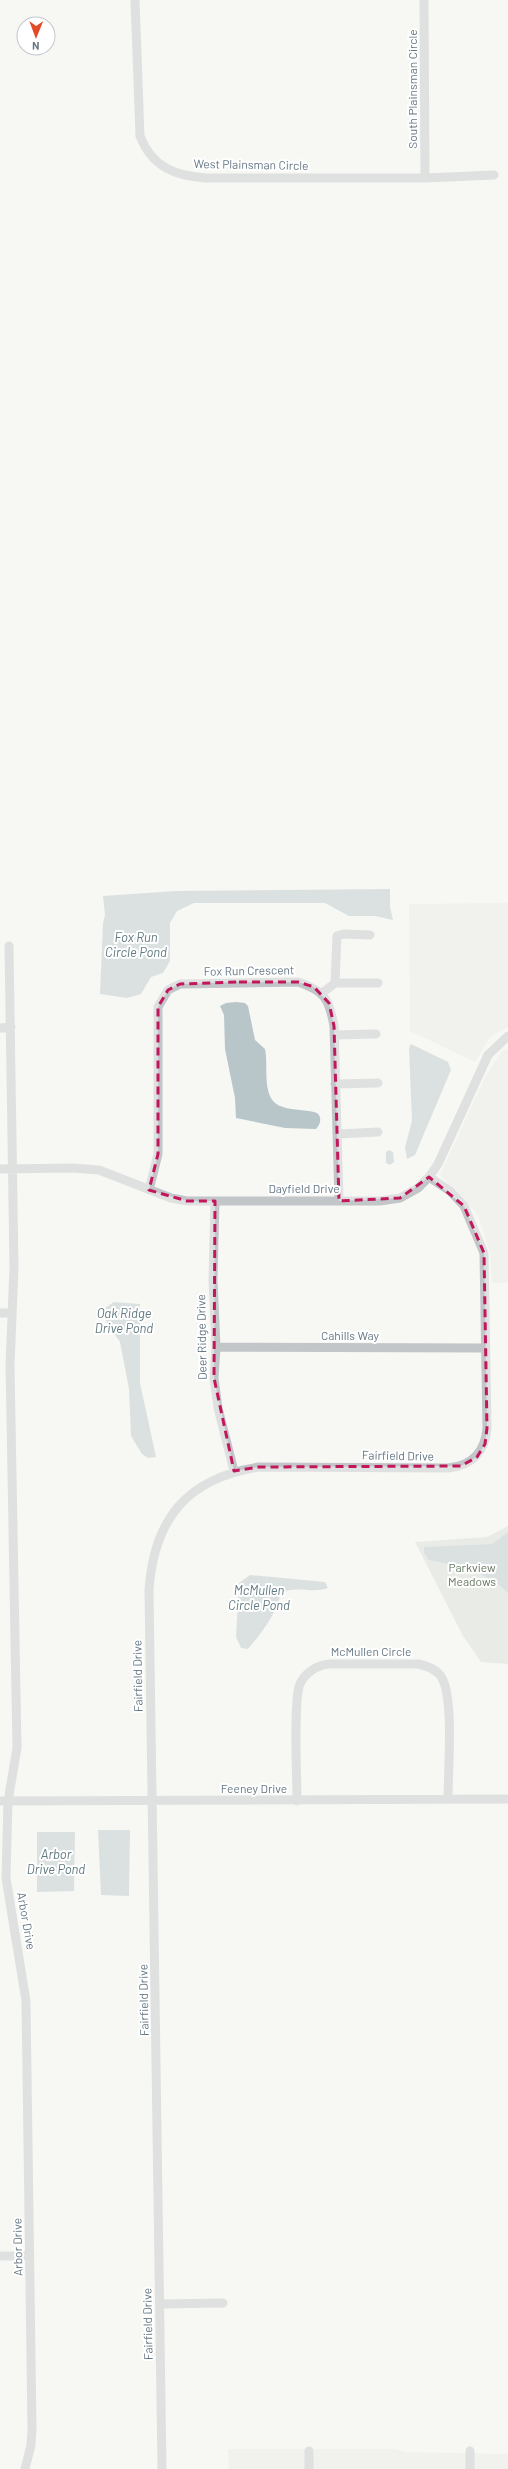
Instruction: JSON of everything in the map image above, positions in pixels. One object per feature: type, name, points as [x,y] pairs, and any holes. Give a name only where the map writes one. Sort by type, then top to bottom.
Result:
[{"type":"street","name":"West Plainsman Circle","points":[[135,0],[140,136],[148,154],[169,172],[184,176],[206,178],[425,178],[494,176]]},
{"type":"street","name":"South Plainsman Circle","points":[[424,0],[425,178]]},
{"type":"street","points":[[335,983],[337,936],[344,934],[370,935]]},
{"type":"street","name":"Arbor Drive","points":[[9,946],[14,1268],[11,1313],[17,1748],[4,1801],[6,1878],[26,2001],[32,2429],[31,2445],[25,2469]]},
{"type":"street","name":"Fox Run Crescent","points":[[149,1190],[158,1154],[158,1007],[168,990],[180,984],[298,982],[314,987],[321,994]]},
{"type":"street","points":[[339,1201],[334,1035],[329,1004],[321,994],[335,983],[378,983]]},
{"type":"street","points":[[0,1028],[11,1027]]},
{"type":"street","points":[[334,1035],[376,1034]]},
{"type":"street","name":"Dayfield Drive","points":[[0,1169],[72,1168],[99,1170],[149,1190],[181,1200],[380,1201],[400,1198],[418,1188],[429,1177],[438,1164],[488,1055],[508,1036]]},
{"type":"street","points":[[335,1084],[378,1083]]},
{"type":"street","points":[[337,1134],[378,1132]]},
{"type":"street","name":"Fairfield Drive","points":[[162,2469],[149,1590],[151,1561],[161,1534],[177,1508],[194,1491],[234,1471],[258,1466],[448,1468],[471,1462],[482,1450],[486,1438],[484,1253],[464,1206],[450,1191],[429,1177]]},
{"type":"street","name":"Deer Ridge Drive","points":[[215,1201],[213,1280],[216,1347],[214,1378],[218,1408],[234,1471]]},
{"type":"street","points":[[0,1313],[11,1313]]},
{"type":"street","name":"Cahills Way","points":[[216,1347],[485,1348]]},
{"type":"street","name":"McMullen Circle","points":[[297,1800],[298,1688],[310,1671],[318,1666],[329,1664],[418,1664],[427,1666],[441,1676],[448,1696],[448,1798]]},
{"type":"street","name":"Feeney Drive","points":[[4,1801],[448,1798],[508,1799]]},
{"type":"street","points":[[0,2256],[30,2256]]},
{"type":"street","points":[[160,2304],[223,2303]]},
{"type":"street","points":[[470,2450],[470,2469]]},
{"type":"street","points":[[309,2451],[309,2469]]},
{"type":"highlighted area","points":[[298,982],[314,987],[329,1003],[334,1026],[339,1201],[400,1198],[429,1177],[464,1206],[484,1253],[487,1428],[485,1444],[477,1457],[461,1466],[259,1467],[234,1471],[214,1378],[215,1201],[187,1201],[149,1190],[158,1154],[158,1007],[168,990],[180,984]]},
{"type":"shaded area","points":[[508,903],[508,1027],[490,1037],[475,1062],[410,1031],[409,904]]},
{"type":"shaded area","points":[[508,1049],[508,1283],[492,1283],[490,1253],[478,1215],[440,1175],[485,1077],[502,1051]]},
{"type":"shaded area","points":[[228,2449],[395,2449],[407,2452],[508,2454],[508,2469],[229,2469]]},
{"type":"green space","name":"Parkview Meadows","points":[[508,1526],[508,1664],[481,1662],[463,1636],[415,1542],[487,1537]]},
{"type":"water","name":"Fox Run Circle Pond","points":[[390,889],[390,907],[393,920],[375,916],[349,916],[325,903],[194,903],[177,911],[170,923],[170,961],[163,973],[151,977],[141,994],[127,998],[100,994],[103,923],[105,915],[103,896],[176,891]]},
{"type":"water","points":[[226,1003],[245,1003],[248,1006],[255,1040],[265,1049],[268,1091],[271,1098],[276,1104],[283,1107],[317,1113],[320,1116],[320,1121],[316,1129],[285,1128],[236,1118],[235,1098],[225,1049],[224,1015],[220,1006]]},
{"type":"water","points":[[411,1044],[448,1062],[451,1070],[415,1155],[407,1159],[405,1147],[412,1121],[409,1048]]},
{"type":"water","points":[[389,1150],[393,1152],[394,1162],[390,1165],[386,1163],[386,1152]]},
{"type":"water","name":"Oak Ridge Drive Pond","points":[[114,1302],[140,1304],[140,1383],[156,1457],[148,1458],[142,1454],[131,1436],[129,1389],[120,1342],[106,1322],[105,1308]]},
{"type":"water","points":[[508,1532],[508,1593],[481,1574],[461,1567],[429,1560],[424,1553],[424,1547],[492,1544]]},
{"type":"water","name":"McMullen Circle Pond","points":[[250,1575],[325,1582],[328,1588],[322,1590],[298,1589],[281,1593],[272,1616],[263,1629],[248,1649],[241,1648],[236,1637],[239,1583]]},
{"type":"water","points":[[98,1830],[130,1830],[129,1896],[101,1895]]},
{"type":"water","name":"Arbor Drive Pond","points":[[37,1832],[75,1832],[74,1891],[37,1892]]}]
